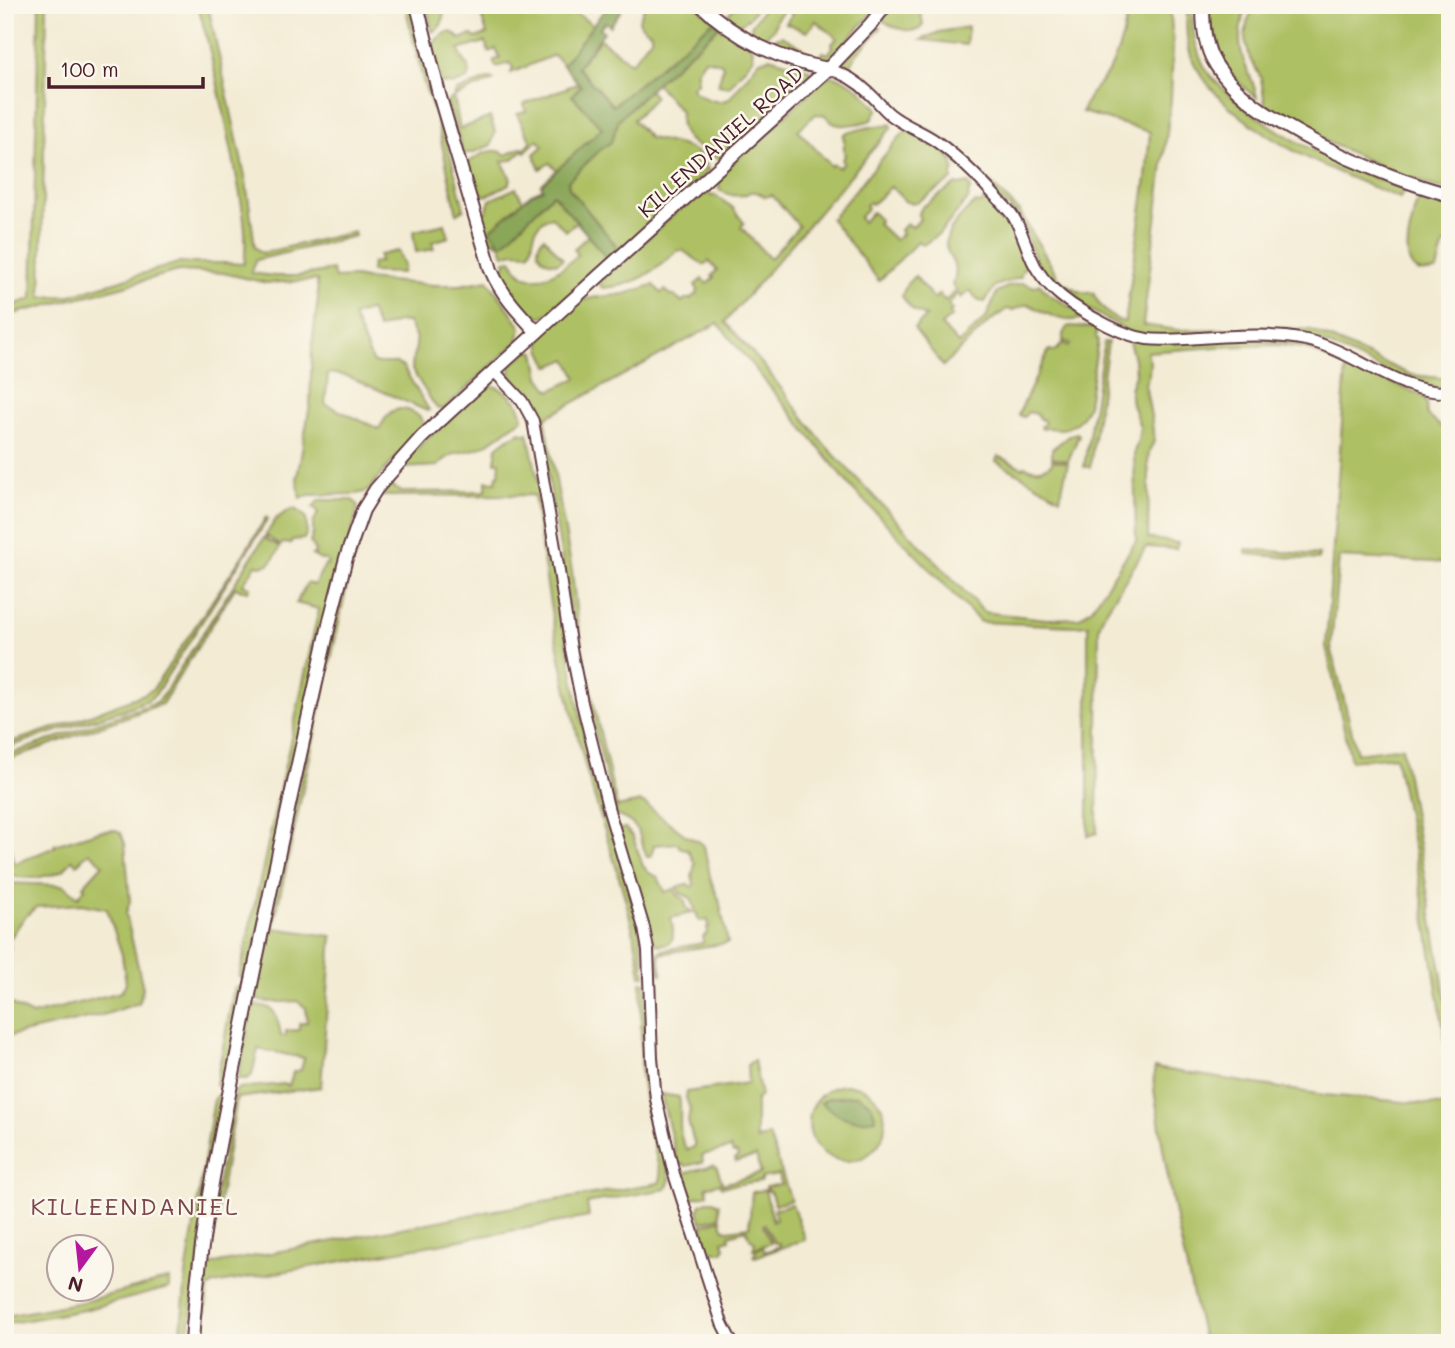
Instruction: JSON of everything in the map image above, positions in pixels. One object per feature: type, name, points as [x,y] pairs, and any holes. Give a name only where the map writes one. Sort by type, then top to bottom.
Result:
[{"type":"street","points":[[417,5],[442,105],[491,270],[505,295],[537,332]]},
{"type":"street","points":[[701,5],[717,21],[764,49],[844,75],[862,87],[888,113],[943,146],[1012,215],[1031,258],[1051,289],[1104,324],[1132,335],[1169,340],[1250,337],[1304,340],[1317,343],[1408,386],[1435,392],[1450,391]]},
{"type":"street","name":"KILLENDANIEL ROAD","points":[[192,1343],[197,1278],[231,1083],[331,616],[346,558],[363,510],[389,473],[422,437],[828,69],[886,5]]},
{"type":"street","points":[[1202,5],[1206,40],[1212,58],[1237,90],[1258,107],[1349,159],[1387,175],[1450,195]]},
{"type":"street","points":[[494,371],[522,401],[533,421],[582,703],[609,811],[644,928],[656,1099],[674,1174],[722,1323],[732,1343]]},
{"type":"green space","points":[[39,5],[47,5],[41,297],[68,296],[178,263],[244,264],[245,226],[241,201],[222,103],[198,5],[208,5],[246,181],[255,247],[262,253],[354,232],[355,236],[256,260],[251,273],[297,276],[332,270],[335,278],[355,277],[433,285],[460,285],[488,280],[514,316],[521,328],[517,342],[444,409],[438,409],[412,370],[416,339],[408,322],[398,322],[378,329],[370,310],[353,316],[373,363],[396,363],[403,367],[429,410],[347,376],[330,373],[328,375],[325,404],[379,429],[391,412],[398,409],[408,410],[420,418],[425,427],[368,491],[300,498],[297,478],[310,405],[317,280],[267,283],[223,273],[178,271],[5,316],[5,307],[32,299]]},
{"type":"green space","points":[[405,5],[412,5],[464,209],[457,214],[436,117],[424,84]]},
{"type":"green space","points":[[427,5],[442,5],[443,9],[441,24],[432,32]]},
{"type":"green space","points":[[479,5],[564,5],[593,25],[563,65],[554,55],[511,73],[513,68],[510,63],[496,67],[493,61],[500,58],[496,49],[489,52],[485,42],[459,50],[470,71],[468,79],[452,85],[443,84],[431,47],[448,32],[459,39],[487,34]]},
{"type":"green space","points":[[608,5],[625,5],[610,26],[605,22],[600,28],[604,32],[577,67],[613,106],[712,22],[719,27],[619,119],[611,142],[568,181],[569,188],[618,248],[607,258],[553,194],[502,245],[490,230],[531,194],[543,189],[541,185],[602,128],[572,95],[581,86],[563,65]]},
{"type":"green space","points":[[645,5],[695,5],[753,48],[754,57],[729,87],[718,85],[722,63],[705,59],[697,71],[697,84],[694,84],[692,89],[705,98],[714,101],[729,99],[760,60],[769,57],[809,69],[812,76],[721,158],[717,158],[685,136],[680,121],[681,112],[656,83],[718,28],[712,23],[613,106],[577,67],[600,39],[631,63],[651,38],[651,33],[639,20]]},
{"type":"green space","points":[[710,5],[714,5],[726,17],[736,5],[759,5],[749,18],[735,27]]},
{"type":"green space","points":[[766,5],[811,5],[820,9],[821,5],[880,5],[828,61],[820,63],[774,49],[776,38],[782,36],[803,48],[801,51],[811,59],[814,55],[818,58],[823,52],[828,54],[837,38],[816,21],[807,32],[786,23],[792,14],[785,9],[777,18],[774,29],[759,42],[750,37],[751,26]]},
{"type":"green space","points":[[892,5],[919,5],[923,24],[919,30],[899,29],[882,20]]},
{"type":"green space","points":[[1129,5],[1170,5],[1173,44],[1171,100],[1143,325],[1177,330],[1311,330],[1411,375],[1450,379],[1450,387],[1433,388],[1412,383],[1318,340],[1133,334],[1062,294],[1037,262],[1018,215],[841,67],[877,25],[881,28],[857,54],[850,66],[904,116],[935,133],[965,158],[1019,211],[1061,282],[1081,292],[1093,293],[1110,315],[1125,322],[1150,132],[1082,112],[1115,58],[1123,36]]},
{"type":"green space","points":[[1188,5],[1193,5],[1194,37],[1199,53],[1208,73],[1216,82],[1257,116],[1297,141],[1339,163],[1404,190],[1400,198],[1315,162],[1285,146],[1232,109],[1210,87],[1194,63],[1187,34]]},
{"type":"green space","points":[[1208,5],[1247,5],[1240,39],[1244,61],[1257,98],[1236,80],[1220,58],[1211,33]]},
{"type":"green space","points":[[1254,5],[1450,5],[1450,191],[1407,178],[1310,134],[1265,105],[1261,78],[1250,58],[1245,39],[1247,23]]},
{"type":"green space","points":[[968,27],[966,45],[921,40],[939,32]]},
{"type":"green space","points":[[831,76],[852,84],[878,109],[873,119],[847,125],[837,124],[825,115],[816,114],[798,130],[831,166],[834,164],[839,168],[844,163],[845,133],[891,124],[892,127],[725,322],[763,365],[825,445],[984,612],[1046,619],[1079,618],[1092,608],[1136,541],[1134,452],[1140,427],[1132,404],[1130,389],[1135,374],[1128,338],[1250,339],[1306,344],[1423,396],[1427,404],[1427,415],[1450,434],[1450,563],[1339,557],[1331,647],[1357,753],[1402,747],[1450,1023],[1450,1069],[1414,848],[1395,756],[1351,761],[1326,646],[1346,366],[1305,348],[1277,345],[1147,352],[1150,362],[1145,384],[1154,441],[1148,462],[1148,538],[1178,543],[1176,549],[1146,547],[1103,616],[1099,627],[1097,833],[1088,836],[1088,625],[980,622],[851,487],[718,323],[545,418],[586,670],[617,807],[641,802],[685,835],[700,842],[704,846],[711,881],[719,899],[728,943],[659,954],[660,974],[657,960],[659,952],[703,943],[703,937],[709,927],[708,920],[699,921],[691,898],[680,893],[676,887],[694,885],[692,876],[695,864],[688,850],[679,847],[678,843],[654,845],[651,857],[647,857],[635,827],[616,815],[580,670],[539,420],[527,397],[510,376],[510,367],[529,350],[535,352],[540,377],[550,391],[577,378],[567,359],[549,366],[541,349],[540,335],[582,298],[584,300],[619,295],[654,285],[661,293],[665,290],[682,302],[697,294],[695,285],[702,279],[707,284],[714,278],[712,276],[717,270],[709,261],[704,265],[682,250],[634,281],[602,288],[599,283],[700,190],[714,195],[732,207],[744,223],[741,227],[770,259],[799,226],[772,195],[765,197],[753,192],[740,196],[727,194],[719,190],[717,177]]},
{"type":"green space","points":[[490,78],[494,80],[454,97],[456,91]]},
{"type":"green space","points":[[579,83],[582,86],[572,96],[603,128],[557,170],[550,163],[540,169],[534,154],[543,146],[537,140],[512,160],[502,161],[511,179],[509,184],[486,196],[480,192],[475,196],[465,165],[490,151],[506,155],[522,147],[524,149],[531,142],[517,114],[526,111],[524,104]]},
{"type":"green space","points":[[649,90],[655,97],[633,120],[649,138],[680,145],[700,155],[707,160],[706,167],[709,170],[551,312],[543,316],[534,315],[525,309],[504,285],[500,274],[506,265],[505,261],[512,260],[518,271],[526,276],[544,277],[562,268],[578,255],[574,249],[588,236],[607,258],[618,248],[569,188],[568,181],[611,142],[619,119]]},
{"type":"green space","points":[[454,97],[460,129],[490,117],[495,132],[491,145],[472,153],[463,153],[447,102]]},
{"type":"green space","points":[[910,131],[943,151],[952,163],[952,180],[916,203],[906,202],[891,187],[872,204],[870,202],[866,205],[868,208],[859,218],[863,222],[872,212],[880,220],[877,223],[895,240],[907,224],[913,227],[920,219],[918,215],[922,207],[956,184],[968,183],[971,188],[969,198],[940,233],[923,245],[918,241],[879,281],[831,219],[904,132]]},
{"type":"green space","points":[[516,188],[523,201],[490,230],[553,194],[577,222],[566,231],[552,217],[546,219],[536,229],[529,253],[514,252],[504,255],[501,245],[488,236],[478,210],[486,212],[490,200]]},
{"type":"green space","points":[[1424,197],[1450,204],[1450,245],[1444,244],[1437,270],[1425,272],[1417,271],[1408,258],[1408,240],[1415,209]]},
{"type":"green space","points":[[984,200],[993,203],[1011,224],[1026,266],[1021,277],[995,286],[985,302],[978,300],[971,291],[961,298],[952,285],[955,271],[946,244],[957,222],[970,207],[975,203],[981,204]]},
{"type":"green space","points":[[445,224],[449,237],[432,242],[434,249],[416,252],[414,231]]},
{"type":"green space","points":[[544,237],[563,259],[557,263],[547,261],[538,251]]},
{"type":"green space","points":[[398,251],[404,265],[402,273],[371,272],[372,263],[380,262],[379,255]]},
{"type":"green space","points":[[915,276],[932,297],[935,298],[939,294],[945,301],[954,293],[956,296],[948,305],[952,316],[941,325],[958,344],[986,318],[997,292],[1023,283],[1035,287],[1039,284],[1049,294],[1087,317],[1063,319],[1028,304],[1013,310],[1007,309],[989,322],[943,366],[914,328],[927,316],[912,309],[902,296],[907,283]]},
{"type":"green space","points":[[1070,326],[1097,328],[1098,341],[1088,405],[1081,418],[1073,425],[1059,429],[1042,429],[1041,426],[1045,423],[1037,414],[1028,412],[1024,417],[1018,415],[1049,350],[1055,350],[1062,343],[1069,346],[1070,343],[1063,341],[1063,334]]},
{"type":"green space","points":[[1104,342],[1108,342],[1090,467],[1084,467]]},
{"type":"green space","points":[[490,385],[511,397],[522,412],[523,418],[488,443],[450,456],[438,466],[402,468],[391,481],[392,487],[402,492],[486,491],[486,481],[496,482],[499,475],[500,462],[495,462],[497,447],[521,432],[528,433],[578,704],[593,773],[640,932],[645,976],[641,976],[624,894],[584,761],[568,697],[552,615],[534,495],[379,496],[367,519],[350,571],[273,928],[332,936],[321,1087],[237,1098],[208,1265],[496,1210],[659,1183],[661,1177],[648,1122],[641,1075],[641,982],[646,983],[649,1088],[670,1180],[666,1189],[587,1203],[589,1217],[214,1284],[208,1288],[202,1343],[197,1343],[200,1288],[235,1092],[239,1088],[284,1084],[289,1086],[293,1072],[301,1070],[304,1058],[258,1049],[252,1075],[247,1079],[238,1079],[252,1006],[266,1007],[274,1012],[281,1036],[286,1036],[286,1031],[299,1030],[299,1024],[307,1022],[306,1008],[297,1001],[270,1002],[254,998],[322,680],[355,544],[368,510],[400,465]]},
{"type":"green space","points":[[1077,433],[1079,435],[1068,461],[1052,458],[1052,449]]},
{"type":"green space","points":[[998,456],[1031,469],[1049,465],[1052,460],[1068,463],[1060,498],[996,461]]},
{"type":"green space","points":[[319,500],[352,500],[358,506],[247,978],[239,977],[319,609],[296,603],[307,583],[314,585],[328,563],[312,555],[315,554],[310,543],[313,523],[318,513],[313,507]]},
{"type":"green space","points":[[295,509],[306,517],[307,531],[304,539],[280,545],[267,536],[266,539],[280,547],[274,559],[269,564],[256,565],[243,584],[250,587],[248,591],[235,588],[162,704],[5,761],[5,756],[157,702],[276,519]]},
{"type":"green space","points":[[266,517],[268,519],[155,695],[122,710],[5,748],[5,744],[72,722],[153,689]]},
{"type":"green space","points":[[1246,549],[1319,555],[1318,560],[1246,554]]},
{"type":"green space","points":[[5,824],[14,864],[55,847],[54,845],[100,831],[116,830],[121,833],[125,844],[130,901],[126,914],[143,988],[139,1003],[106,1014],[5,1037],[5,958],[10,958],[10,1002],[32,1015],[121,992],[126,983],[122,955],[107,909],[81,904],[36,907],[24,918],[9,940],[10,949],[5,949],[5,883],[60,885],[78,897],[85,888],[83,886],[103,864],[89,852],[77,864],[72,860],[64,870],[54,874],[35,878],[15,877],[5,870]]},
{"type":"green space","points":[[625,828],[633,837],[643,866],[658,877],[665,892],[674,889],[685,900],[686,907],[693,912],[671,918],[673,935],[666,944],[654,944],[619,830]]},
{"type":"green space","points":[[245,987],[225,1088],[216,1084],[234,988]]},
{"type":"green space","points":[[754,1060],[761,1096],[756,1100],[756,1140],[769,1135],[791,1200],[775,1205],[770,1191],[767,1191],[766,1187],[781,1184],[779,1175],[761,1178],[761,1181],[721,1187],[720,1183],[706,1187],[708,1194],[687,1198],[680,1176],[687,1172],[714,1165],[723,1184],[761,1173],[756,1156],[736,1162],[737,1153],[733,1153],[731,1148],[702,1155],[703,1162],[678,1165],[661,1094],[679,1097],[680,1132],[688,1150],[695,1146],[688,1121],[690,1109],[687,1092],[748,1083],[747,1065]]},
{"type":"green space","points":[[1155,1068],[1325,1095],[1450,1106],[1450,1343],[1204,1343],[1168,1177],[1155,1094]]},
{"type":"green space","points":[[847,1085],[862,1088],[874,1096],[882,1108],[885,1123],[882,1138],[874,1150],[862,1158],[847,1161],[832,1158],[820,1150],[812,1138],[809,1123],[812,1108],[820,1096],[832,1088]]},
{"type":"green space","points":[[218,1095],[224,1095],[187,1343],[180,1343],[186,1275],[214,1099]]},
{"type":"green space","points":[[857,1095],[871,1104],[876,1119],[847,1118],[821,1103],[828,1098]]},
{"type":"green space","points":[[765,1190],[773,1221],[776,1220],[774,1209],[792,1204],[805,1240],[755,1257],[755,1250],[763,1247],[765,1252],[780,1246],[779,1243],[774,1243],[765,1224],[763,1225],[771,1243],[753,1249],[755,1243],[746,1230],[729,1235],[730,1239],[723,1241],[723,1252],[708,1249],[702,1225],[721,1219],[724,1229],[749,1227],[752,1192]]},
{"type":"green space","points":[[707,1201],[719,1204],[720,1217],[701,1222],[698,1211],[701,1204]]},
{"type":"green space","points":[[169,1279],[169,1288],[116,1302],[116,1293]]},
{"type":"green space","points":[[82,1302],[115,1302],[5,1324],[5,1316]]},
{"type":"district","name":"KILLEENDANIEL","points":[[135,1205]]}]
